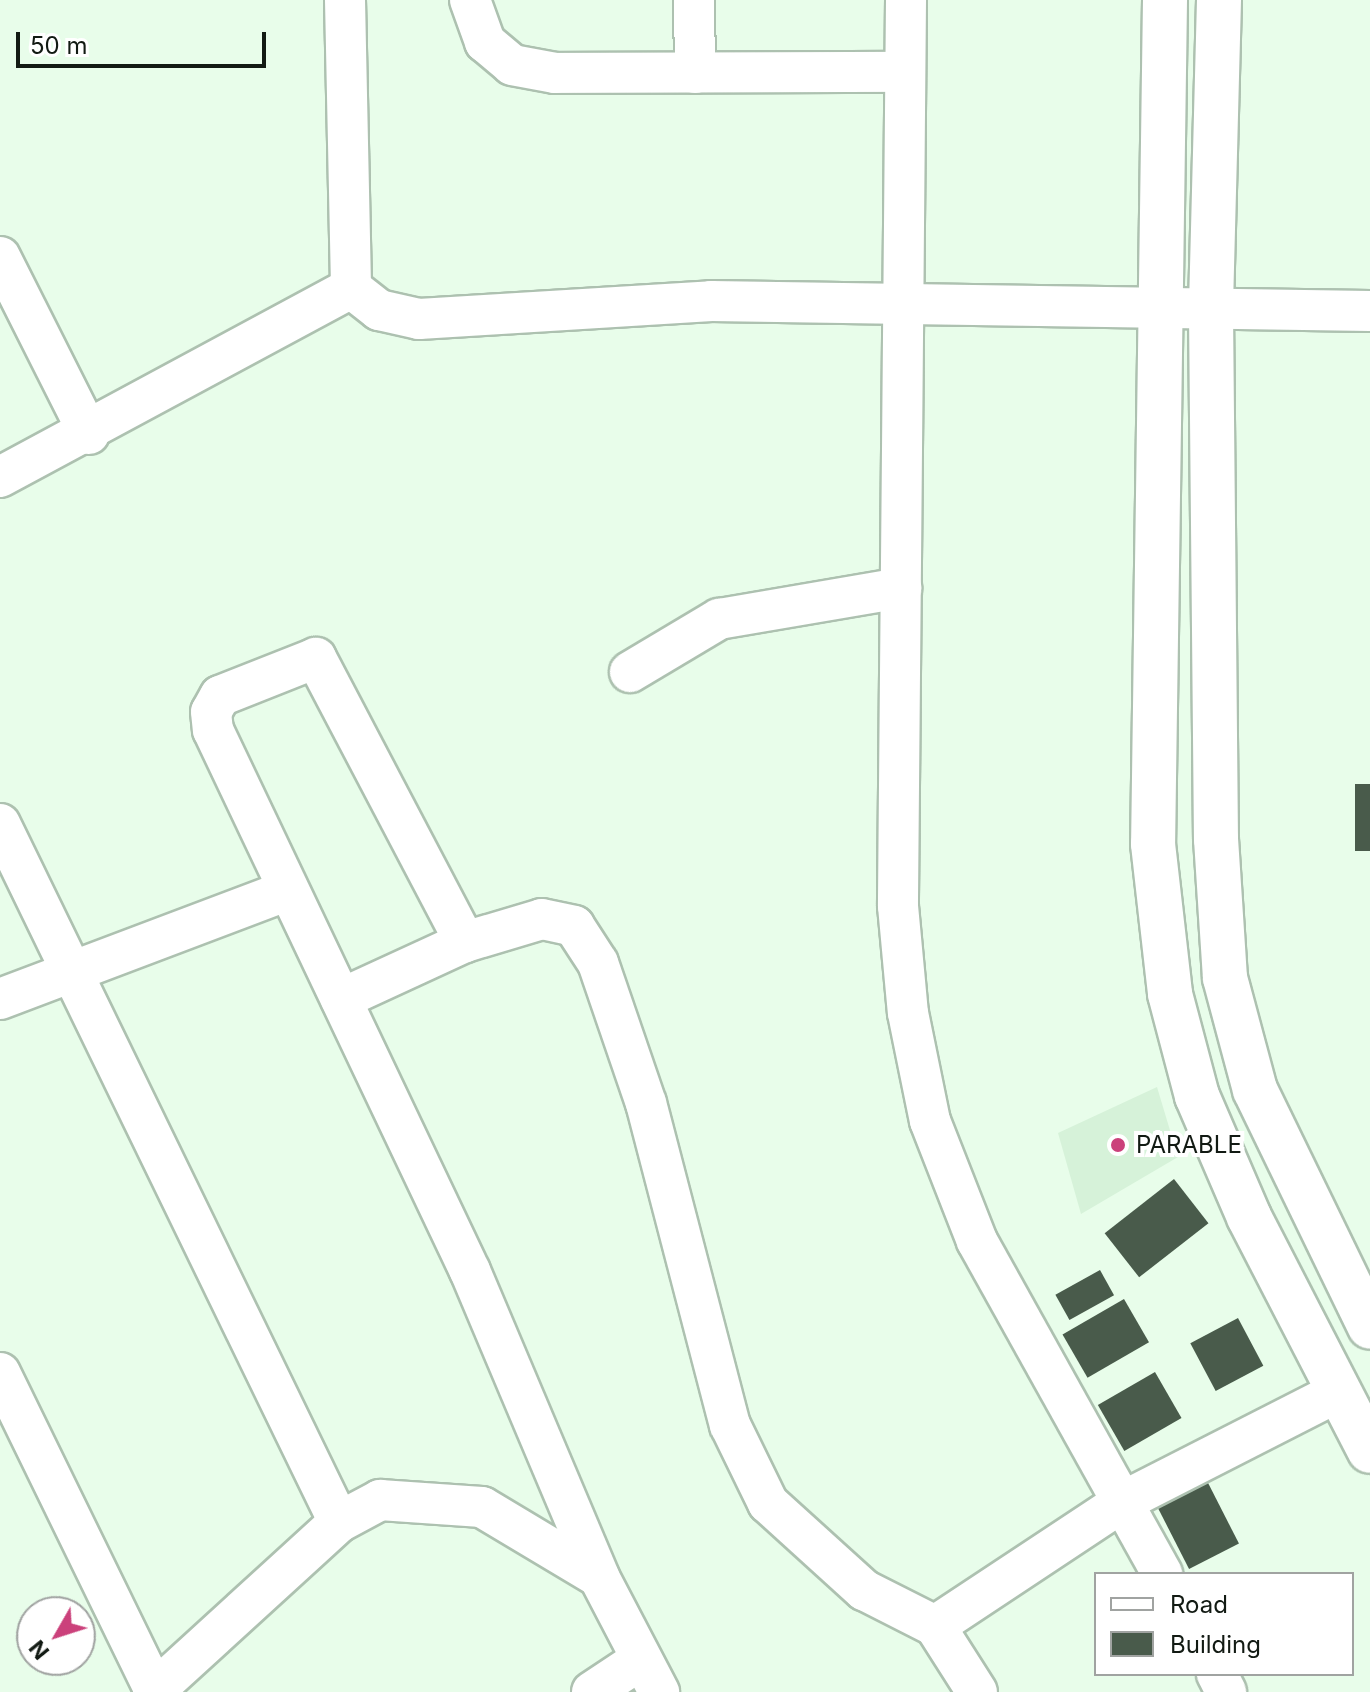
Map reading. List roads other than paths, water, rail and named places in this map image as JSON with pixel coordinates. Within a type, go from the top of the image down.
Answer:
[{"type":"street","points":[[345,0],[351,288]]},
{"type":"street","points":[[470,0],[485,42],[512,65],[555,73],[905,72]]},
{"type":"street","points":[[694,0],[695,73]]},
{"type":"street","points":[[906,0],[898,906],[908,1013],[930,1121],[977,1241],[1161,1572]]},
{"type":"street","points":[[1165,0],[1153,844],[1170,994],[1197,1096],[1338,1392],[1370,1451]]},
{"type":"street","points":[[1219,0],[1211,311],[1216,839],[1225,978],[1255,1090],[1370,1327]]},
{"type":"street","points":[[0,257],[89,434]]},
{"type":"street","points":[[351,288],[379,310],[419,319],[711,301],[1160,311],[1370,311]]},
{"type":"street","points":[[0,477],[89,434],[351,288]]},
{"type":"street","points":[[630,672],[719,619],[901,588]]},
{"type":"street","points":[[465,942],[316,658],[237,686],[211,712],[288,890],[470,1271],[599,1577],[649,1676],[592,1692]]},
{"type":"street","points":[[0,824],[339,1522]]},
{"type":"street","points":[[0,999],[288,890]]},
{"type":"street","points":[[341,999],[465,942],[542,919],[574,926],[598,963],[632,1061],[730,1425],[768,1503],[864,1590],[935,1626],[977,1692]]},
{"type":"street","points":[[0,1373],[154,1691],[339,1522],[380,1500],[482,1507],[599,1577]]},
{"type":"street","points":[[935,1626],[1122,1502],[1338,1392]]},
{"type":"place","name":"PARABLE","points":[[1118,1145]]}]
